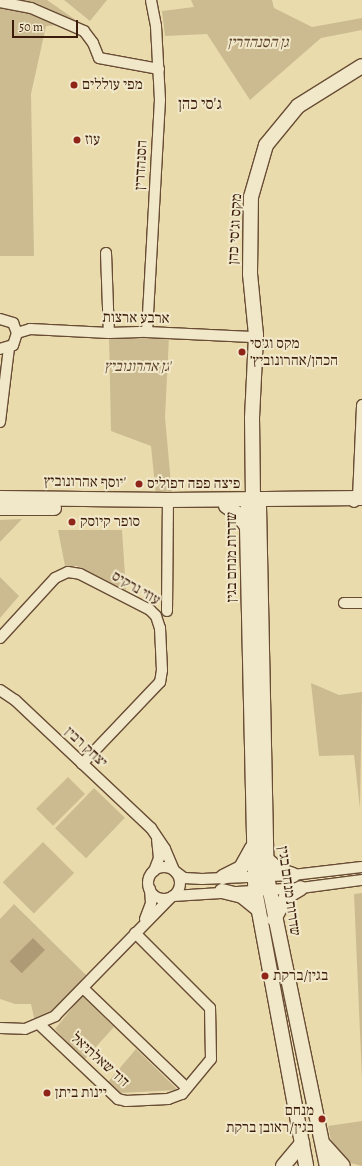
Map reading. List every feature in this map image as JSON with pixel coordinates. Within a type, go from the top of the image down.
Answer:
[{"type":"street","name":"הסנהדרין","points":[[147,332],[160,100],[156,26],[151,0]]},
{"type":"street","points":[[0,2],[31,8],[84,31],[93,43],[99,58],[159,69]]},
{"type":"street","name":"מקס וג'סי כהן","points":[[253,503],[254,308],[250,274],[252,197],[266,145],[298,106],[356,72],[362,66]]},
{"type":"street","points":[[106,254],[109,333]]},
{"type":"street","points":[[0,319],[13,323],[17,333],[16,340],[5,349],[0,422]]},
{"type":"street","name":"ארבע ארצות","points":[[17,333],[30,329],[109,333],[147,332],[254,336]]},
{"type":"street","points":[[0,358],[4,378]]},
{"type":"street","points":[[358,501],[362,405]]},
{"type":"street","name":"יוסף אהרונוביץ'","points":[[0,498],[226,506],[253,503]]},
{"type":"street","name":"יוסף אהרונוביץ'","points":[[0,508],[358,501]]},
{"type":"street","name":"שדרות מנחם בגין","points":[[253,503],[247,526],[253,838],[261,883],[274,919],[327,1166]]},
{"type":"street","name":"שדרות מנחם בגין","points":[[253,503],[265,858],[258,909],[306,1166]]},
{"type":"street","points":[[167,611],[168,504]]},
{"type":"street","points":[[226,506],[238,514],[247,526]]},
{"type":"street","name":"עוזי נרקיס","points":[[0,638],[54,578],[68,572],[80,574],[152,611],[156,616],[162,670],[160,682],[82,764]]},
{"type":"street","points":[[344,603],[362,602]]},
{"type":"street","name":"יצחק רבין","points":[[0,690],[12,697],[150,828],[165,849],[175,871]]},
{"type":"street","name":"יצחק רבין","points":[[150,828],[159,850],[154,871]]},
{"type":"street","points":[[150,889],[159,897],[172,896],[222,884],[244,865],[251,852],[253,838]]},
{"type":"street","points":[[265,858],[279,870],[293,875]]},
{"type":"street","points":[[137,931],[150,907],[149,880],[154,871],[162,867],[175,871],[189,879],[222,884],[261,883],[301,888],[362,880]]},
{"type":"street","points":[[261,883],[293,875],[362,867]]},
{"type":"street","points":[[0,1028],[25,1029],[40,1025],[55,1016],[172,896],[180,883],[175,871]]},
{"type":"street","points":[[222,884],[242,896],[258,909]]},
{"type":"street","points":[[274,919],[286,897],[301,888]]},
{"type":"street","name":"דוד שאלתיאל","points":[[40,1025],[119,1099],[172,1098],[181,1095],[207,1066],[212,1055],[210,1008],[137,931]]},
{"type":"street","points":[[83,988],[187,1088]]},
{"type":"street","points":[[283,1166],[302,1143]]},
{"type":"street","points":[[323,1144],[343,1166]]},
{"type":"green space","points":[[0,0],[47,0],[80,23],[46,26],[31,94],[34,256],[0,256]]},
{"type":"green space","points":[[64,0],[107,0],[90,21]]},
{"type":"green space","name":"גן הסנהדרין","points":[[191,0],[272,0],[274,8],[312,27],[362,18],[362,30],[321,38],[250,100],[207,34],[165,36],[162,11],[194,7]]},
{"type":"green space","name":"גן אהרונוביץ'","points":[[109,337],[169,337],[165,417],[172,495],[156,496],[151,446],[111,431]]},
{"type":"green space","points":[[22,519],[0,542],[0,520]]},
{"type":"green space","points":[[58,530],[122,530],[126,590],[77,566],[65,566]]},
{"type":"green space","points":[[0,577],[19,596],[0,618]]},
{"type":"green space","points":[[311,683],[339,695],[362,692],[360,809],[354,755],[319,756]]},
{"type":"green space","points":[[68,777],[85,794],[53,826],[36,809]]},
{"type":"green space","points":[[94,788],[125,818],[86,858],[55,828]]},
{"type":"green space","points":[[43,842],[74,873],[34,913],[3,882]]},
{"type":"green space","points":[[362,893],[362,1079],[354,894]]},
{"type":"green space","points":[[14,904],[88,977],[55,1010],[35,1022],[31,1004],[15,1004],[0,999],[0,919]]},
{"type":"green space","points":[[82,996],[114,1027],[84,1060],[55,1029]]},
{"type":"green space","points":[[136,1049],[178,1090],[119,1093],[108,1082]]},
{"type":"green space","points":[[362,1121],[362,1166],[347,1162],[332,1145],[328,1126]]},
{"type":"shaded area","points":[[33,938],[45,950],[22,973],[10,961]]},
{"type":"place","name":"מפי עוללים","points":[[74,85]]},
{"type":"place","name":"עוז","points":[[77,140]]},
{"type":"place","name":"מקס וג׳סי הכהן/אהרונוביץ׳","points":[[242,352]]},
{"type":"place","name":"פיצה פפה דפוליס","points":[[139,484]]},
{"type":"place","name":"סופר קיוסק","points":[[72,522]]},
{"type":"place","name":"בגין/ברקת","points":[[265,976]]},
{"type":"place","name":"יינות ביתן","points":[[47,1093]]},
{"type":"place","name":"מנחם בגין/ראובן ברקת","points":[[322,1119]]},
{"type":"district","name":"ג'סי כהן","points":[[200,104]]}]
